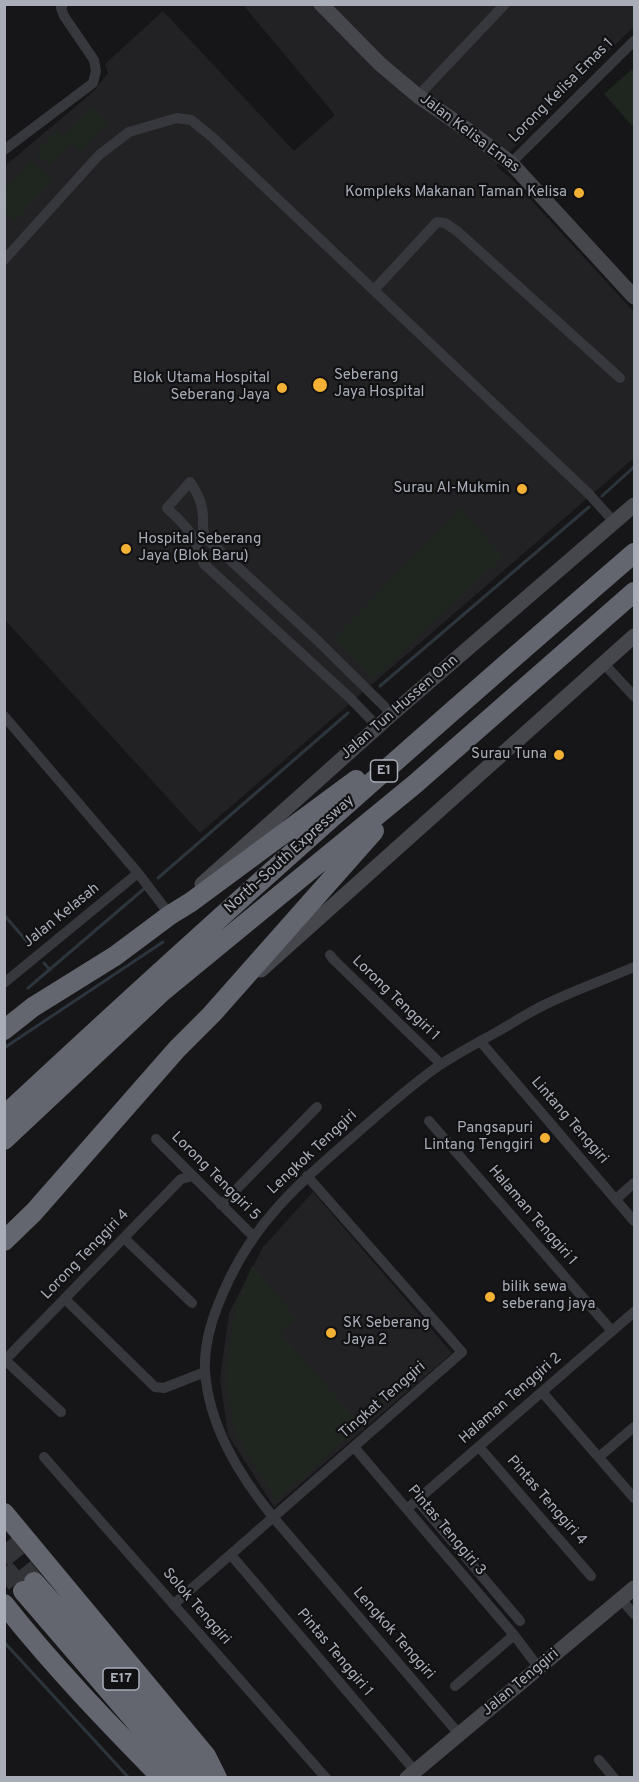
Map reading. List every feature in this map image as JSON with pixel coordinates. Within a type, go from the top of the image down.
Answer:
[{"type":"highway","name":"North–South Expressway","points":[[4,1116],[136,992],[459,703],[634,553]]},
{"type":"highway","name":"North–South Expressway","points":[[4,1140],[163,991],[415,784],[634,592]]},
{"type":"highway","points":[[4,1030],[33,1007],[115,956],[191,902],[459,703]]},
{"type":"highway","points":[[4,1241],[34,1212],[415,784]]},
{"type":"highway","points":[[4,1513],[206,1756],[217,1778]]},
{"type":"highway","name":"E17","points":[[184,1778],[29,1586],[207,1778]]},
{"type":"highway","points":[[4,1604],[34,1643],[97,1713],[162,1778]]},
{"type":"main road","name":"Jalan Kelisa Emas","points":[[321,4],[380,64],[418,96],[511,163],[634,297]]},
{"type":"main road","name":"Jalan Tun Hussen Onn","points":[[170,915],[186,898],[392,714],[634,505]]},
{"type":"main road","points":[[212,1014],[634,636]]},
{"type":"main road","name":"Jalan Tenggiri","points":[[411,1774],[634,1588]]},
{"type":"street","points":[[418,96],[506,4]]},
{"type":"street","points":[[4,150],[93,83],[96,71],[94,60],[64,16],[62,6]]},
{"type":"street","name":"Lorong Kelisa Emas 1","points":[[511,163],[634,41]]},
{"type":"street","points":[[4,260],[99,155],[129,132],[177,118],[191,120],[211,136],[589,494],[614,522]]},
{"type":"street","points":[[374,290],[437,222],[446,223],[620,378]]},
{"type":"street","points":[[378,727],[350,698],[204,564],[197,554],[197,546],[193,537],[167,508],[190,482],[202,506],[203,532],[206,538],[316,639],[392,714]]},
{"type":"street","points":[[239,595],[253,581]]},
{"type":"street","points":[[303,654],[316,639]]},
{"type":"street","points":[[604,664],[634,696]]},
{"type":"street","points":[[4,716],[138,873],[170,915]]},
{"type":"street","points":[[4,734],[14,726]]},
{"type":"street","name":"Jalan Kelasah","points":[[4,983],[138,873]]},
{"type":"street","name":"Lorong Tenggiri 1","points":[[330,955],[441,1064]]},
{"type":"street","name":"Lengkok Tenggiri","points":[[459,1734],[252,1492],[235,1464],[211,1404],[205,1372],[208,1341],[215,1311],[225,1285],[253,1236],[307,1176],[441,1064],[543,1005],[634,967]]},
{"type":"street","name":"Lintang Tenggiri","points":[[480,1041],[634,1221]]},
{"type":"street","points":[[221,1205],[317,1107]]},
{"type":"street","name":"Halaman Tenggiri 1","points":[[429,1121],[612,1331]]},
{"type":"street","name":"Lorong Tenggiri 5","points":[[156,1139],[253,1236]]},
{"type":"street","name":"Lorong Tenggiri 4","points":[[5,1360],[181,1179],[193,1176]]},
{"type":"street","name":"Tingkat Tenggiri","points":[[174,1604],[462,1352],[307,1176]]},
{"type":"street","points":[[616,1199],[634,1183]]},
{"type":"street","points":[[124,1238],[192,1303]]},
{"type":"street","points":[[65,1299],[155,1387],[164,1388],[205,1372]]},
{"type":"street","name":"Halaman Tenggiri 2","points":[[408,1508],[634,1312]]},
{"type":"street","points":[[5,1360],[61,1412]]},
{"type":"street","points":[[542,1392],[634,1498]]},
{"type":"street","points":[[599,1457],[634,1427]]},
{"type":"street","name":"Pintas Tenggiri 3","points":[[354,1447],[408,1508],[539,1668]]},
{"type":"street","name":"Pintas Tenggiri 4","points":[[479,1447],[591,1576]]},
{"type":"street","name":"Solok Tenggiri","points":[[44,1457],[326,1778]]},
{"type":"street","name":"Pintas Tenggiri 3","points":[[417,1500],[520,1621]]},
{"type":"street","name":"Pintas Tenggiri 1","points":[[231,1555],[411,1774]]},
{"type":"street","points":[[621,1599],[634,1614]]},
{"type":"street","points":[[455,1686],[514,1635]]},
{"type":"street","points":[[599,1760],[614,1778]]},
{"type":"shaded area","name":"Seberang Jaya Hospital","points":[[243,5],[634,5],[634,26],[496,166],[512,179],[634,312],[634,458],[200,833],[5,620],[5,166],[94,91],[108,73],[105,64],[163,11],[294,151],[335,115]]},
{"type":"shaded area","points":[[632,69],[634,72],[634,128],[604,94]]},
{"type":"shaded area","points":[[91,106],[108,122],[81,152],[70,143],[50,165],[36,153],[57,130],[64,136]]},
{"type":"shaded area","points":[[31,160],[53,180],[15,221],[5,211],[5,190]]},
{"type":"shaded area","points":[[460,508],[503,557],[373,679],[334,639]]},
{"type":"shaded area","name":"SK Seberang Jaya 2","points":[[313,1192],[452,1353],[274,1507],[228,1435],[220,1379],[229,1313],[263,1247]]},
{"type":"shaded area","points":[[252,1265],[297,1319],[280,1333],[361,1425],[277,1500],[235,1434],[226,1379],[234,1312]]},
{"type":"waterway","points":[[602,496],[634,467]]},
{"type":"waterway","points":[[380,686],[589,507]]},
{"type":"waterway","points":[[158,878],[348,713]]},
{"type":"waterway","points":[[28,988],[145,888]]},
{"type":"waterway","points":[[4,915],[31,946]]},
{"type":"waterway","points":[[4,1048],[163,942]]},
{"type":"waterway","points":[[44,963],[50,970]]},
{"type":"waterway","points":[[4,1642],[129,1778]]},
{"type":"tunnel","points":[[4,1544],[34,1582]]},
{"type":"tunnel","points":[[4,1568],[23,1591]]},
{"type":"place","name":"Kompleks Makanan Taman Kelisa","points":[[579,193]]},
{"type":"place","name":"Seberang Jaya Hospital","points":[[320,385]]},
{"type":"place","name":"Blok Utama Hospital Seberang Jaya","points":[[282,388]]},
{"type":"place","name":"Surau Al-Mukmin","points":[[522,489]]},
{"type":"place","name":"Hospital Seberang Jaya (Blok Baru)","points":[[126,549]]},
{"type":"place","name":"Surau Tuna","points":[[559,755]]},
{"type":"place","name":"Pangsapuri Lintang Tenggiri","points":[[545,1138]]},
{"type":"place","name":"bilik sewa seberang jaya","points":[[490,1297]]},
{"type":"place","name":"SK Seberang Jaya 2","points":[[331,1333]]}]
